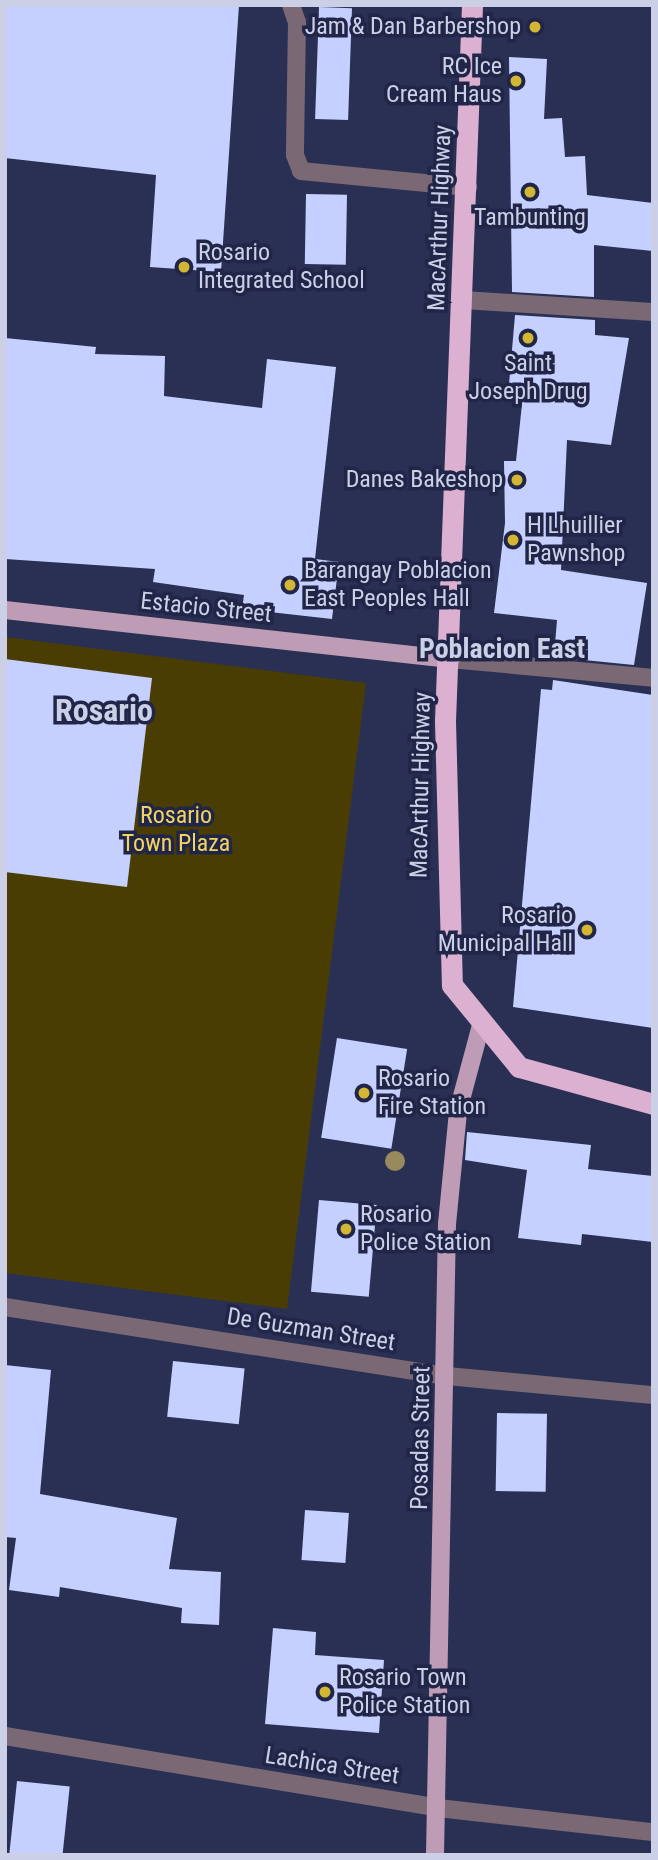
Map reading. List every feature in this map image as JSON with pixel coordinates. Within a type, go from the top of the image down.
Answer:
[{"type":"highway","name":"MacArthur Highway","points":[[472,5],[468,187],[450,659],[446,921],[452,985],[481,1025],[519,1067],[653,1104]]},
{"type":"main road","name":"Estacio Street","points":[[5,610],[450,659]]},
{"type":"main road","name":"Posadas Street","points":[[435,1855],[447,1376],[447,1224],[458,1111],[481,1025]]},
{"type":"street","points":[[291,5],[297,22],[295,155],[301,171],[468,187]]},
{"type":"street","points":[[463,300],[653,312]]},
{"type":"street","name":"Estacio Street","points":[[450,659],[653,678]]},
{"type":"street","name":"De Guzman Street","points":[[5,1307],[447,1376],[653,1395]]},
{"type":"street","name":"Lachica Street","points":[[5,1736],[438,1808],[653,1832]]},
{"type":"green space","name":"Rosario Town Plaza","points":[[5,637],[366,683],[287,1309],[5,1273]]},
{"type":"building","points":[[5,5],[239,5],[221,272],[150,267],[156,175],[5,158]]},
{"type":"building","points":[[319,7],[352,8],[348,120],[315,119]]},
{"type":"building","points":[[509,57],[547,59],[544,119],[562,118],[565,157],[585,156],[587,195],[653,203],[653,251],[594,245],[594,297],[512,292]]},
{"type":"building","points":[[306,194],[347,195],[346,265],[305,264]]},
{"type":"building","points":[[515,315],[595,320],[595,335],[629,338],[611,445],[567,440],[561,570],[647,583],[634,665],[554,657],[557,620],[494,613],[505,523],[504,461],[516,461],[524,385],[509,384]]},
{"type":"building","points":[[5,338],[96,347],[95,354],[165,356],[164,396],[262,408],[267,359],[336,367],[315,559],[339,562],[332,619],[242,609],[244,595],[153,582],[155,569],[5,559]]},
{"type":"building","points":[[5,659],[152,678],[127,887],[5,872]]},
{"type":"building","name":"Rosario Municipal Hall","points":[[553,680],[653,695],[653,1028],[513,1007],[541,689],[552,690]]},
{"type":"building","name":"Rosario Fire Station","points":[[337,1038],[407,1049],[391,1149],[321,1138]]},
{"type":"building","points":[[467,1132],[591,1145],[588,1169],[653,1176],[653,1242],[582,1234],[581,1245],[518,1238],[527,1170],[465,1160]]},
{"type":"building","name":"Rosario Police Station","points":[[319,1200],[377,1205],[369,1297],[311,1292]]},
{"type":"building","points":[[173,1361],[245,1369],[239,1424],[167,1417]]},
{"type":"building","points":[[5,1365],[51,1370],[40,1494],[177,1518],[169,1569],[221,1572],[219,1625],[181,1623],[182,1608],[60,1587],[59,1597],[9,1590],[16,1538],[5,1537]]},
{"type":"building","points":[[497,1413],[547,1414],[546,1492],[496,1491]]},
{"type":"building","points":[[305,1510],[349,1513],[345,1563],[302,1560]]},
{"type":"building","name":"Rosario Town Police Station","points":[[273,1628],[316,1632],[315,1655],[384,1660],[379,1733],[265,1724]]},
{"type":"building","points":[[17,1781],[70,1787],[63,1855],[9,1855]]},
{"type":"place","name":"Jam & Dan Barbershop","points":[[535,27]]},
{"type":"place","name":"RC Ice Cream Haus","points":[[516,81]]},
{"type":"place","name":"Tambunting","points":[[530,192]]},
{"type":"place","name":"Rosario Integrated School","points":[[184,267]]},
{"type":"place","name":"Saint Joseph Drug","points":[[528,338]]},
{"type":"place","name":"Danes Bakeshop","points":[[517,480]]},
{"type":"place","name":"H Lhuillier Pawnshop","points":[[513,540]]},
{"type":"place","name":"Barangay Poblacion East Peoples Hall","points":[[290,585]]},
{"type":"place","name":"Rosario Municipal Hall","points":[[587,930]]},
{"type":"place","name":"Rosario Fire Station","points":[[364,1093]]},
{"type":"place","name":"Rosario Police Station","points":[[346,1229]]},
{"type":"place","name":"Rosario Town Police Station","points":[[325,1692]]},
{"type":"district","name":"Poblacion East","points":[[502,649]]},
{"type":"district","name":"Rosario","points":[[104,710]]}]
